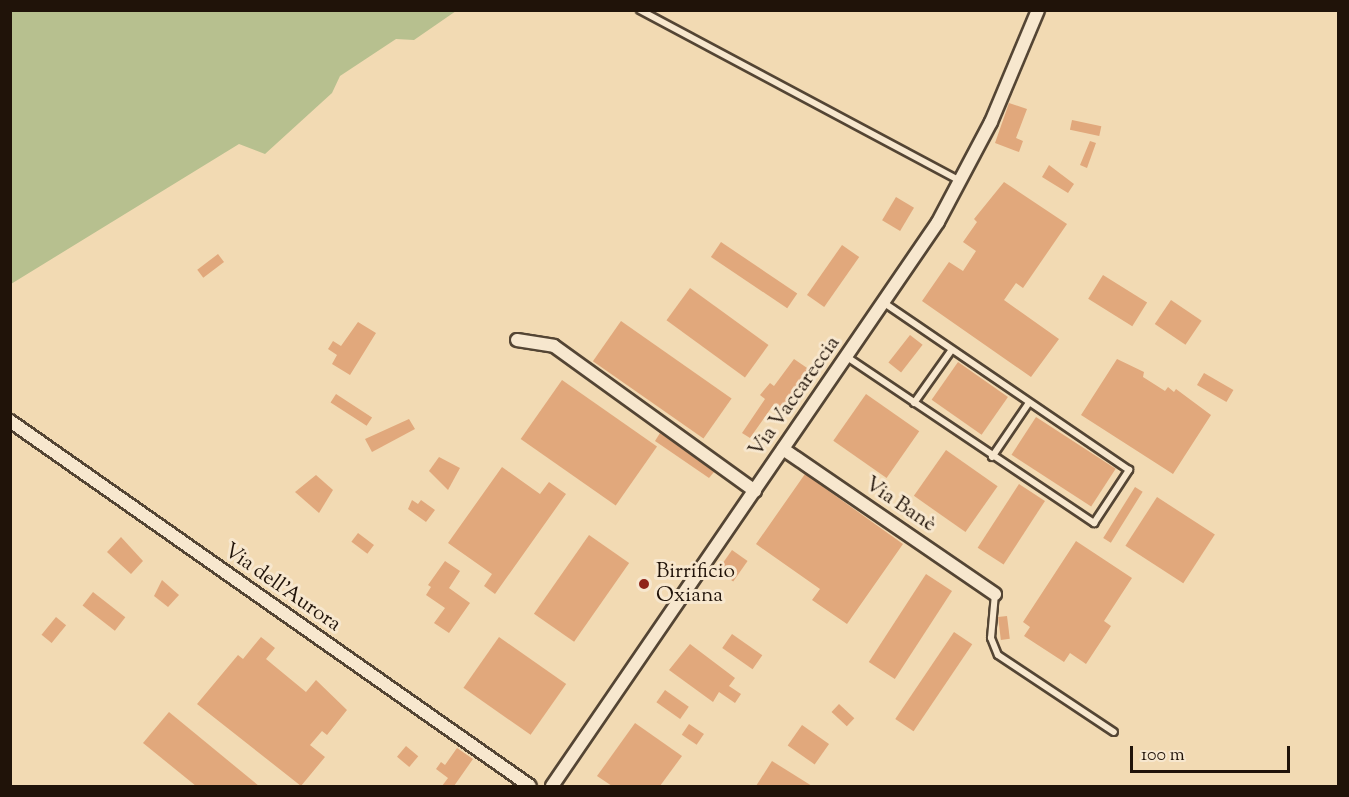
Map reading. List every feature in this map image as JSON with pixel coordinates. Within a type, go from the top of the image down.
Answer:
[{"type":"street","name":"Via Vaccareccia","points":[[552,786],[847,357],[962,182],[998,107],[1038,10]]},
{"type":"street","points":[[517,340],[554,346],[755,490]]},
{"type":"street","name":"Via dell'Aurora","points":[[10,421],[530,786]]},
{"type":"street","name":"Via Banè","points":[[783,449],[995,594]]},
{"type":"lane","points":[[640,10],[962,182]]},
{"type":"lane","points":[[847,357],[992,457],[1094,523],[1129,470],[1028,404],[884,302]]},
{"type":"lane","points":[[914,403],[951,351]]},
{"type":"lane","points":[[992,457],[1028,404]]},
{"type":"lane","points":[[995,594],[991,638],[998,655],[1114,732]]},
{"type":"green space","points":[[11,10],[456,11],[414,40],[396,39],[340,76],[332,93],[265,154],[239,144],[11,284]]},
{"type":"building","points":[[1009,103],[1027,109],[1016,138],[1023,141],[1019,152],[995,143]]},
{"type":"building","points":[[1072,120],[1101,126],[1099,136],[1070,130]]},
{"type":"building","points":[[1090,141],[1096,143],[1087,168],[1080,165]]},
{"type":"building","points":[[1049,165],[1074,184],[1068,193],[1042,177]]},
{"type":"building","points":[[1004,182],[1067,224],[1023,288],[1016,283],[1004,300],[1059,339],[1031,377],[922,301],[949,262],[963,271],[976,251],[963,242],[977,222],[974,219]]},
{"type":"building","points":[[896,197],[914,208],[900,231],[882,220]]},
{"type":"building","points":[[721,242],[797,293],[787,308],[711,257]]},
{"type":"building","points":[[842,245],[859,257],[824,307],[807,295]]},
{"type":"building","points":[[218,254],[224,262],[203,278],[197,270]]},
{"type":"building","points":[[1103,275],[1147,303],[1132,326],[1088,299]]},
{"type":"building","points":[[690,288],[768,345],[745,377],[666,320]]},
{"type":"building","points":[[1171,300],[1202,321],[1185,345],[1155,324]]},
{"type":"building","points":[[621,321],[732,398],[703,439],[593,361]]},
{"type":"building","points":[[358,322],[376,333],[350,375],[332,364],[337,355],[328,349],[333,341],[341,346]]},
{"type":"building","points":[[910,335],[923,345],[901,372],[888,363]]},
{"type":"building","points":[[794,359],[810,370],[781,410],[774,404],[750,438],[742,433],[765,399],[760,395],[770,383],[774,386]]},
{"type":"building","points":[[1117,359],[1144,372],[1143,377],[1165,391],[1168,387],[1174,392],[1176,389],[1211,415],[1173,474],[1081,415]]},
{"type":"building","points":[[958,362],[1008,397],[982,435],[932,400]]},
{"type":"building","points":[[1204,373],[1233,390],[1226,402],[1197,385]]},
{"type":"building","points":[[562,380],[657,447],[616,506],[521,439]]},
{"type":"building","points":[[336,394],[372,417],[367,426],[331,402]]},
{"type":"building","points":[[866,394],[919,431],[887,478],[833,441]]},
{"type":"building","points":[[1036,417],[1116,469],[1091,506],[1011,455]]},
{"type":"building","points":[[409,419],[415,429],[372,452],[365,439]]},
{"type":"building","points":[[660,433],[714,472],[709,478],[655,441]]},
{"type":"building","points":[[946,450],[998,486],[965,532],[914,496]]},
{"type":"building","points":[[439,457],[460,468],[448,490],[429,471]]},
{"type":"building","points":[[502,467],[540,494],[549,482],[566,494],[495,594],[484,586],[492,574],[448,543]]},
{"type":"building","points":[[805,474],[903,544],[847,624],[812,600],[820,589],[756,544]]},
{"type":"building","points":[[316,475],[333,490],[319,513],[295,492]]},
{"type":"building","points":[[1019,484],[1045,501],[1004,565],[978,548]]},
{"type":"building","points":[[1135,487],[1143,492],[1111,543],[1103,538]]},
{"type":"building","points":[[1157,497],[1215,535],[1183,583],[1125,546]]},
{"type":"building","points":[[412,500],[418,504],[421,500],[435,510],[426,522],[408,509]]},
{"type":"building","points":[[358,533],[374,545],[367,554],[351,542]]},
{"type":"building","points":[[589,535],[629,563],[574,642],[534,614]]},
{"type":"building","points":[[121,537],[143,561],[131,574],[107,552]]},
{"type":"building","points":[[1076,541],[1132,578],[1104,621],[1111,626],[1086,664],[1070,653],[1064,662],[1024,636],[1030,627],[1023,622]]},
{"type":"building","points":[[732,550],[748,561],[733,581],[718,570]]},
{"type":"building","points":[[445,561],[460,571],[449,588],[470,603],[449,633],[434,623],[445,608],[426,595],[431,587],[428,585]]},
{"type":"building","points":[[926,574],[952,591],[895,679],[869,662]]},
{"type":"building","points":[[162,580],[179,595],[168,607],[154,596]]},
{"type":"building","points":[[93,592],[125,617],[115,631],[83,605]]},
{"type":"building","points":[[1007,616],[1010,639],[1001,640],[998,617]]},
{"type":"building","points":[[56,617],[66,625],[52,643],[42,635]]},
{"type":"building","points":[[954,632],[972,644],[914,731],[895,719]]},
{"type":"building","points":[[732,634],[762,655],[753,669],[722,648]]},
{"type":"building","points":[[261,637],[275,648],[266,659],[306,692],[316,680],[347,710],[327,735],[322,731],[310,745],[325,757],[301,786],[197,704],[238,655],[243,659]]},
{"type":"building","points":[[499,637],[566,684],[531,735],[463,688]]},
{"type":"building","points":[[690,644],[735,678],[729,686],[741,694],[735,703],[719,692],[713,702],[669,670]]},
{"type":"building","points":[[665,690],[689,707],[680,719],[656,702]]},
{"type":"building","points":[[839,704],[854,718],[847,726],[831,712]]},
{"type":"building","points":[[169,712],[259,786],[196,786],[143,743]]},
{"type":"building","points":[[635,723],[682,756],[660,786],[612,786],[597,776]]},
{"type":"building","points":[[689,724],[704,734],[697,745],[682,735]]},
{"type":"building","points":[[802,725],[829,744],[815,764],[788,745]]},
{"type":"building","points":[[406,746],[418,756],[409,767],[397,757]]},
{"type":"building","points":[[457,748],[473,759],[454,786],[442,786],[448,778],[436,769],[441,762],[445,765]]},
{"type":"building","points":[[772,761],[812,786],[756,786]]},
{"type":"place","name":"Birrificio Oxiana","points":[[644,584]]}]
